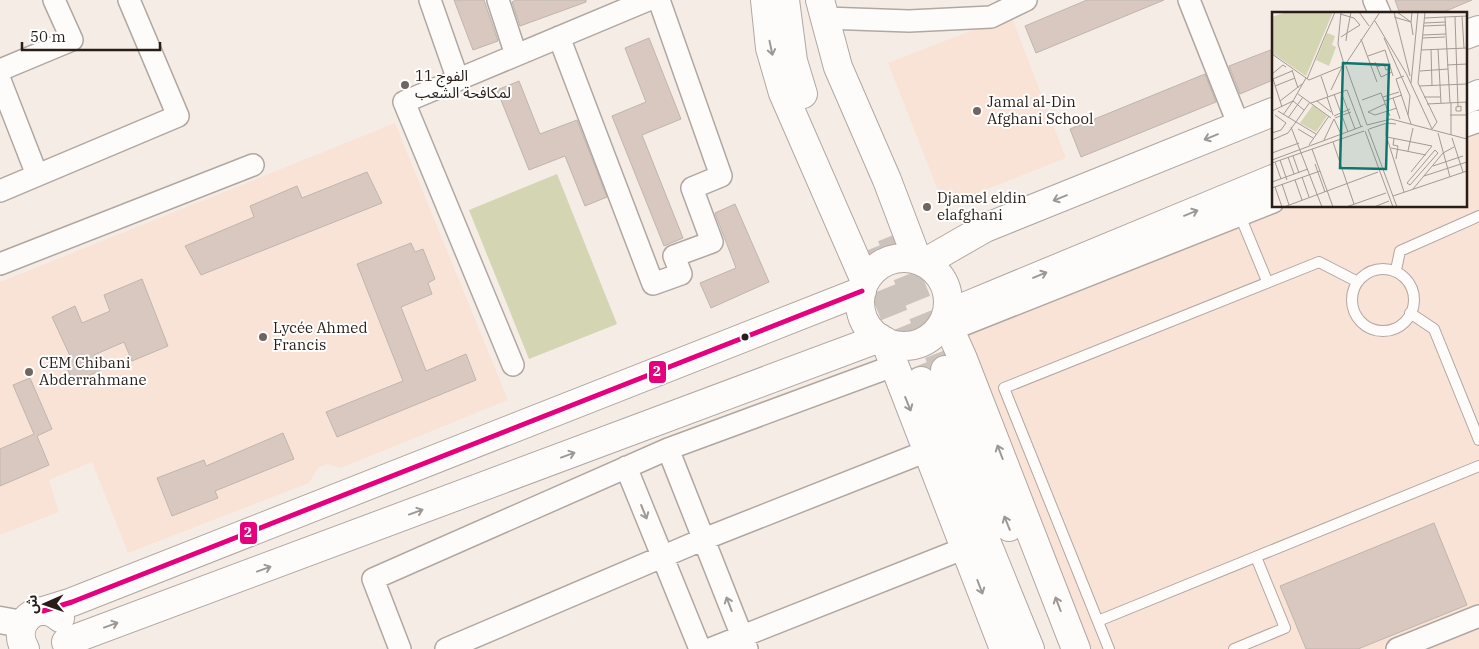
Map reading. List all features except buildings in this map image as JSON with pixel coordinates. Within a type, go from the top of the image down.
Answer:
[{"type":"main road","points":[[765,0],[770,48],[783,93],[864,286]]},
{"type":"main road","points":[[785,0],[793,61],[802,91],[868,250]]},
{"type":"main road","points":[[818,6],[838,67],[921,261]]},
{"type":"main road","points":[[818,6],[824,64],[891,236]]},
{"type":"main road","points":[[1466,35],[1479,30]]},
{"type":"main road","points":[[1466,100],[1479,94]]},
{"type":"main road","points":[[921,261],[985,228],[1272,112]]},
{"type":"main road","points":[[64,646],[886,348],[916,344],[933,335],[946,323],[1272,179]]},
{"type":"main road","points":[[1004,649],[886,348],[865,322],[861,309],[864,286],[872,272],[887,261],[905,258],[921,261],[941,276],[947,290],[946,323],[963,359],[1076,649]]},
{"type":"main road","points":[[18,630],[72,602],[864,286]]},
{"type":"main road","points":[[945,370],[1058,649]]},
{"type":"main road","points":[[921,381],[1030,649]]},
{"type":"main road","points":[[18,630],[51,612],[62,621],[67,635],[64,646]]},
{"type":"street","points":[[0,70],[72,40],[54,0]]},
{"type":"street","points":[[0,191],[178,116],[129,0]]},
{"type":"street","points":[[430,0],[458,80]]},
{"type":"street","points":[[498,0],[516,55]]},
{"type":"street","points":[[513,365],[404,102],[648,0]]},
{"type":"street","points":[[559,37],[653,284],[681,274],[674,256],[712,242],[692,188],[721,176],[659,0]]},
{"type":"street","points":[[818,6],[909,21],[991,18],[1025,0]]},
{"type":"street","points":[[1189,0],[1239,126]]},
{"type":"street","points":[[1374,0],[1379,12]]},
{"type":"street","points":[[0,80],[38,175]]},
{"type":"street","points":[[1466,126],[1479,121]]},
{"type":"street","points":[[0,264],[253,165]]},
{"type":"street","points":[[946,323],[1272,202]]},
{"type":"street","points":[[400,649],[373,579],[668,449],[886,348]]},
{"type":"street","points":[[668,449],[744,642]]},
{"type":"street","points":[[446,649],[704,539],[927,451]]},
{"type":"street","points":[[626,467],[700,649]]},
{"type":"street","points":[[710,649],[744,642],[965,548]]},
{"type":"street","points":[[1397,649],[1479,616]]},
{"type":"lane","points":[[1396,270],[1400,251],[1479,216]]},
{"type":"lane","points":[[1243,222],[1267,281]]},
{"type":"lane","points":[[1110,649],[1004,388],[1318,262],[1356,282]]},
{"type":"lane","points":[[1374,269],[1396,270],[1412,286],[1414,308],[1402,326],[1380,332],[1360,323],[1350,303],[1356,282],[1374,269]]},
{"type":"lane","points":[[1410,313],[1434,328],[1479,440]]},
{"type":"lane","points":[[1098,621],[1479,466]]},
{"type":"lane","points":[[1234,649],[1285,628],[1256,556]]},
{"type":"shaded area","name":"Jamal al-Din Afghani School","points":[[1011,15],[1066,158],[944,206],[888,63]]},
{"type":"shaded area","name":"Lycée Ahmed Francis","points":[[395,123],[508,400],[341,468],[327,464],[318,468],[309,483],[128,553],[92,462],[49,480],[59,512],[0,535],[0,282]]},
{"type":"shaded area","points":[[1479,128],[1479,649],[1088,649],[963,335],[1279,208],[1466,208],[1466,134]]},
{"type":"green space","points":[[557,174],[617,324],[529,359],[469,210]]},
{"type":"tunnel","points":[[891,236],[945,370]]},
{"type":"tunnel","points":[[868,250],[921,381]]},
{"type":"transit line","name":"2","points":[[43,611],[72,602],[862,291]]},
{"type":"place","name":"الفوج 11 لمكافحة الشعب","points":[[405,85]]},
{"type":"place","name":"Jamal al-Din Afghani School","points":[[977,111]]},
{"type":"place","name":"Djamel eldin elafghani","points":[[927,207]]},
{"type":"place","name":"Lycée Ahmed Francis","points":[[263,337]]},
{"type":"place","name":"CEM Chibani Abderrahmane","points":[[29,372]]}]
